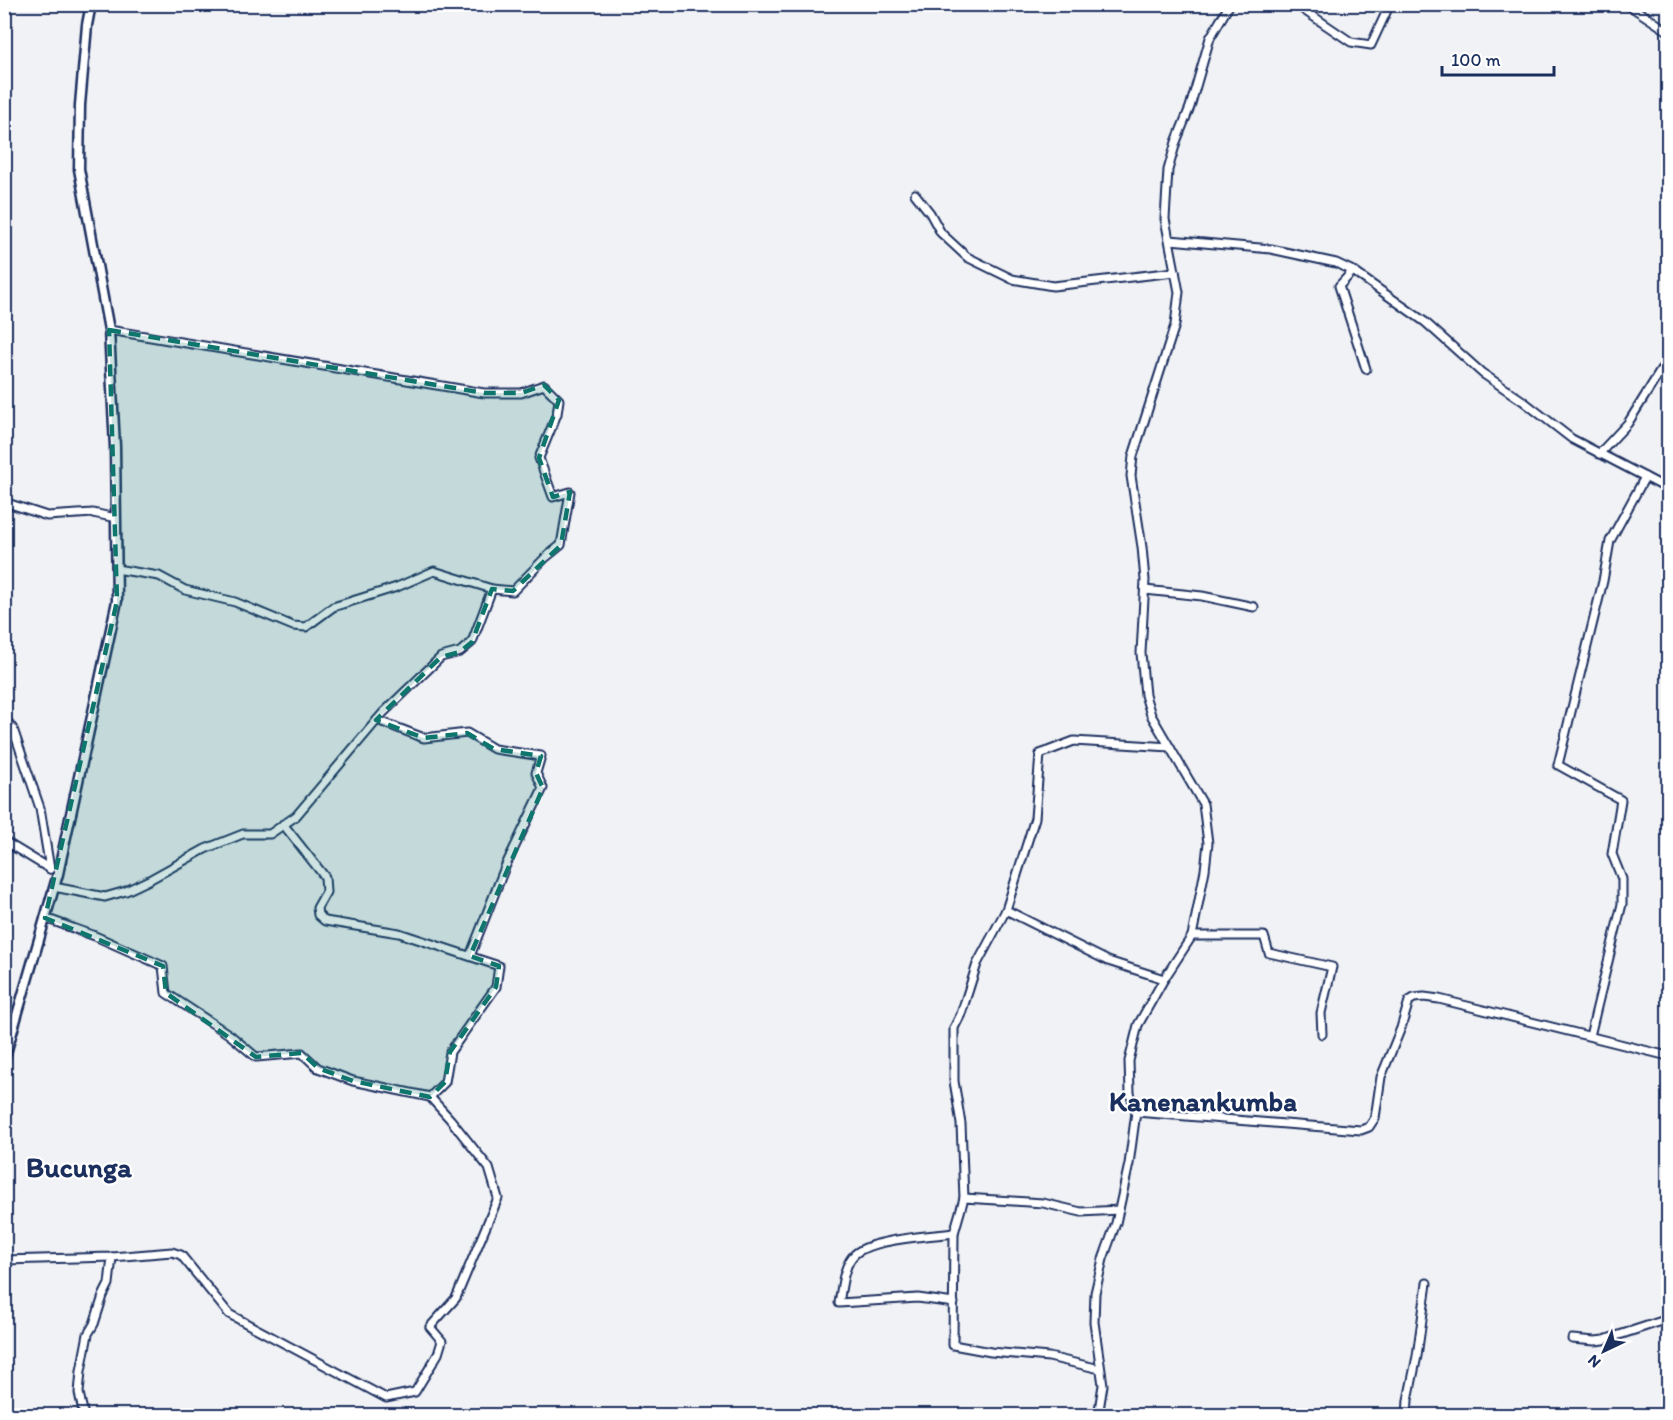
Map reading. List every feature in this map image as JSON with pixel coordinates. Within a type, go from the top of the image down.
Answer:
[{"type":"street","points":[[54,871],[117,601],[109,330],[79,169],[80,105],[91,4]]},
{"type":"street","points":[[1098,1416],[1102,1385],[1094,1322],[1095,1293],[1119,1210],[1136,1112],[1130,1093],[1130,1061],[1138,1025],[1192,936],[1208,843],[1207,820],[1203,804],[1151,715],[1145,695],[1141,652],[1145,590],[1142,547],[1131,476],[1133,456],[1175,325],[1179,292],[1165,219],[1168,170],[1190,107],[1210,38],[1230,4]]},
{"type":"street","points":[[1295,4],[1351,42],[1371,45],[1390,4]]},
{"type":"street","points":[[1627,4],[1668,31]]},
{"type":"street","points":[[915,194],[941,232],[967,257],[1012,279],[1053,286],[1175,272]]},
{"type":"street","points":[[1170,240],[1271,249],[1336,263],[1353,271],[1425,322],[1482,373],[1572,439],[1668,489]]},
{"type":"street","points":[[1353,271],[1339,286],[1366,369]]},
{"type":"street","points":[[109,330],[484,393],[521,393],[544,385],[559,400],[557,414],[539,458],[553,497],[570,492],[561,545],[544,558],[513,591],[492,590],[434,571],[386,591],[333,607],[306,627],[264,615],[236,602],[185,590],[159,576],[116,569]]},
{"type":"street","points":[[1599,454],[1628,423],[1668,359]]},
{"type":"street","points":[[1590,1036],[1622,904],[1623,879],[1612,854],[1622,800],[1558,765],[1603,581],[1610,541],[1645,477]]},
{"type":"street","points":[[4,502],[47,516],[93,513],[116,518]]},
{"type":"street","points":[[54,887],[105,897],[126,891],[205,849],[243,834],[270,834],[296,816],[377,720],[441,657],[460,652],[472,642],[492,590]]},
{"type":"street","points":[[1145,590],[1202,596],[1254,607]]},
{"type":"street","points":[[4,717],[13,729],[40,808],[54,871],[54,887],[4,1060]]},
{"type":"street","points":[[377,720],[424,738],[467,733],[494,749],[541,756],[536,773],[543,788],[505,867],[470,956]]},
{"type":"street","points":[[1100,1368],[1050,1357],[991,1352],[953,1345],[954,1233],[964,1198],[961,1124],[954,1081],[954,1028],[961,1014],[977,964],[1006,910],[1035,818],[1040,753],[1074,741],[1170,747]]},
{"type":"street","points":[[284,824],[325,877],[326,892],[318,908],[318,915],[325,921],[399,933],[499,966],[496,987],[450,1052],[445,1082],[430,1097]]},
{"type":"street","points":[[4,841],[54,871]]},
{"type":"street","points":[[1006,910],[1108,961],[1164,979]]},
{"type":"street","points":[[4,1260],[112,1257],[172,1252],[181,1255],[229,1314],[386,1398],[415,1392],[438,1354],[442,1341],[430,1327],[456,1298],[498,1198],[489,1168],[430,1097],[353,1081],[318,1068],[302,1053],[256,1057],[230,1035],[166,993],[163,966],[95,936],[45,918]]},
{"type":"street","points":[[1192,936],[1264,936],[1269,953],[1332,967],[1321,1013],[1322,1034]]},
{"type":"street","points":[[1136,1112],[1361,1130],[1369,1127],[1375,1118],[1381,1077],[1401,1028],[1406,1008],[1409,1001],[1414,998],[1438,999],[1668,1056]]},
{"type":"street","points":[[964,1198],[1043,1203],[1081,1212],[1119,1210]]},
{"type":"street","points":[[954,1233],[869,1246],[854,1255],[844,1274],[839,1303],[918,1298],[954,1303]]},
{"type":"street","points":[[84,1416],[79,1393],[81,1371],[88,1334],[109,1284],[112,1257]]},
{"type":"street","points":[[1407,1416],[1427,1283]]},
{"type":"street","points":[[1572,1339],[1604,1340],[1668,1318]]},
{"type":"highlighted area","points":[[109,330],[484,393],[521,393],[544,385],[559,400],[539,458],[553,497],[570,492],[561,545],[513,591],[492,589],[472,642],[460,652],[441,657],[376,720],[424,738],[467,733],[494,749],[541,756],[536,773],[543,788],[470,956],[499,966],[496,987],[450,1052],[445,1082],[430,1097],[353,1081],[318,1068],[302,1053],[256,1057],[166,993],[163,966],[45,918],[117,601]]},
{"type":"district","name":"Kanenankumba","points":[[1203,1101]]},
{"type":"district","name":"Bucunga","points":[[79,1167]]}]
